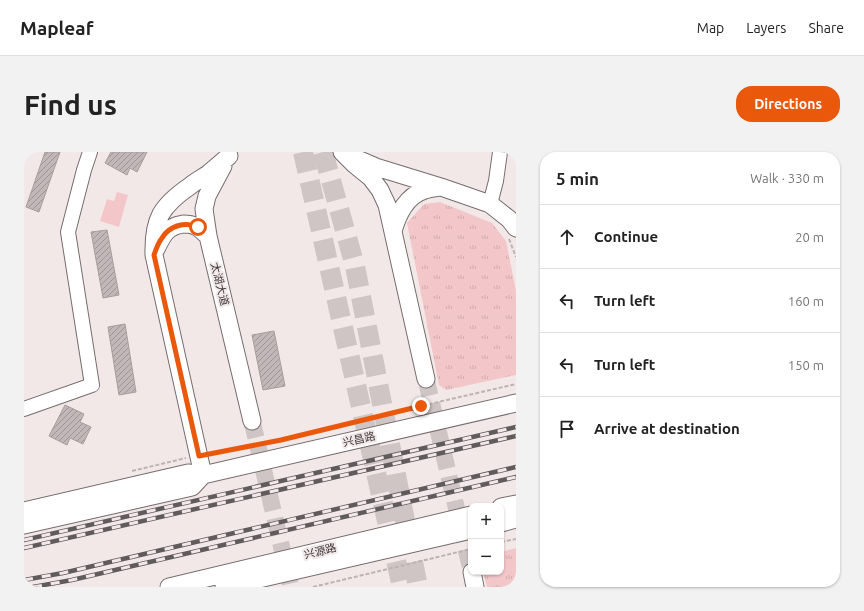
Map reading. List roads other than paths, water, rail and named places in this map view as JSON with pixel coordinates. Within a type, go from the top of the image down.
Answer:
[{"type":"main road","points":[[343,152],[376,167],[490,204],[509,219],[512,232]]},
{"type":"main road","points":[[343,152],[355,165],[371,178],[380,190],[387,205],[426,379]]},
{"type":"main road","points":[[203,475],[154,255],[154,241],[157,223],[165,206],[190,185],[208,174],[230,154]]},
{"type":"main road","name":"太湖大道","points":[[230,154],[207,196],[204,209],[208,236],[252,421]]},
{"type":"main road","points":[[394,231],[397,217],[404,205],[412,197],[424,190],[441,187]]},
{"type":"main road","points":[[154,255],[162,237],[169,229],[178,225],[193,225],[198,227],[208,236]]},
{"type":"main road","name":"兴昌路","points":[[24,510],[188,472],[203,475],[516,403]]},
{"type":"main road","name":"兴昌路","points":[[24,525],[192,487],[203,475]]},
{"type":"main road","points":[[504,506],[516,504]]},
{"type":"main road","name":"兴源路","points":[[169,587],[207,583],[468,516]]},
{"type":"main road","points":[[504,522],[516,520]]},
{"type":"main road","name":"兴源路","points":[[224,587],[468,531]]},
{"type":"main road","points":[[472,575],[475,587]]},
{"type":"street","points":[[24,408],[92,385],[68,232],[90,152]]},
{"type":"street","points":[[490,204],[500,152]]},
{"type":"tunnel","points":[[303,152],[402,587]]},
{"type":"tunnel","points":[[323,152],[355,266],[418,587]]},
{"type":"tunnel","points":[[426,379],[468,557]]},
{"type":"tunnel","points":[[252,421],[291,587]]},
{"type":"railway","points":[[24,540],[516,427]]},
{"type":"railway","points":[[24,548],[516,436]]},
{"type":"railway","points":[[24,580],[63,573],[516,467]]},
{"type":"railway","points":[[33,587],[72,580],[516,477]]}]
